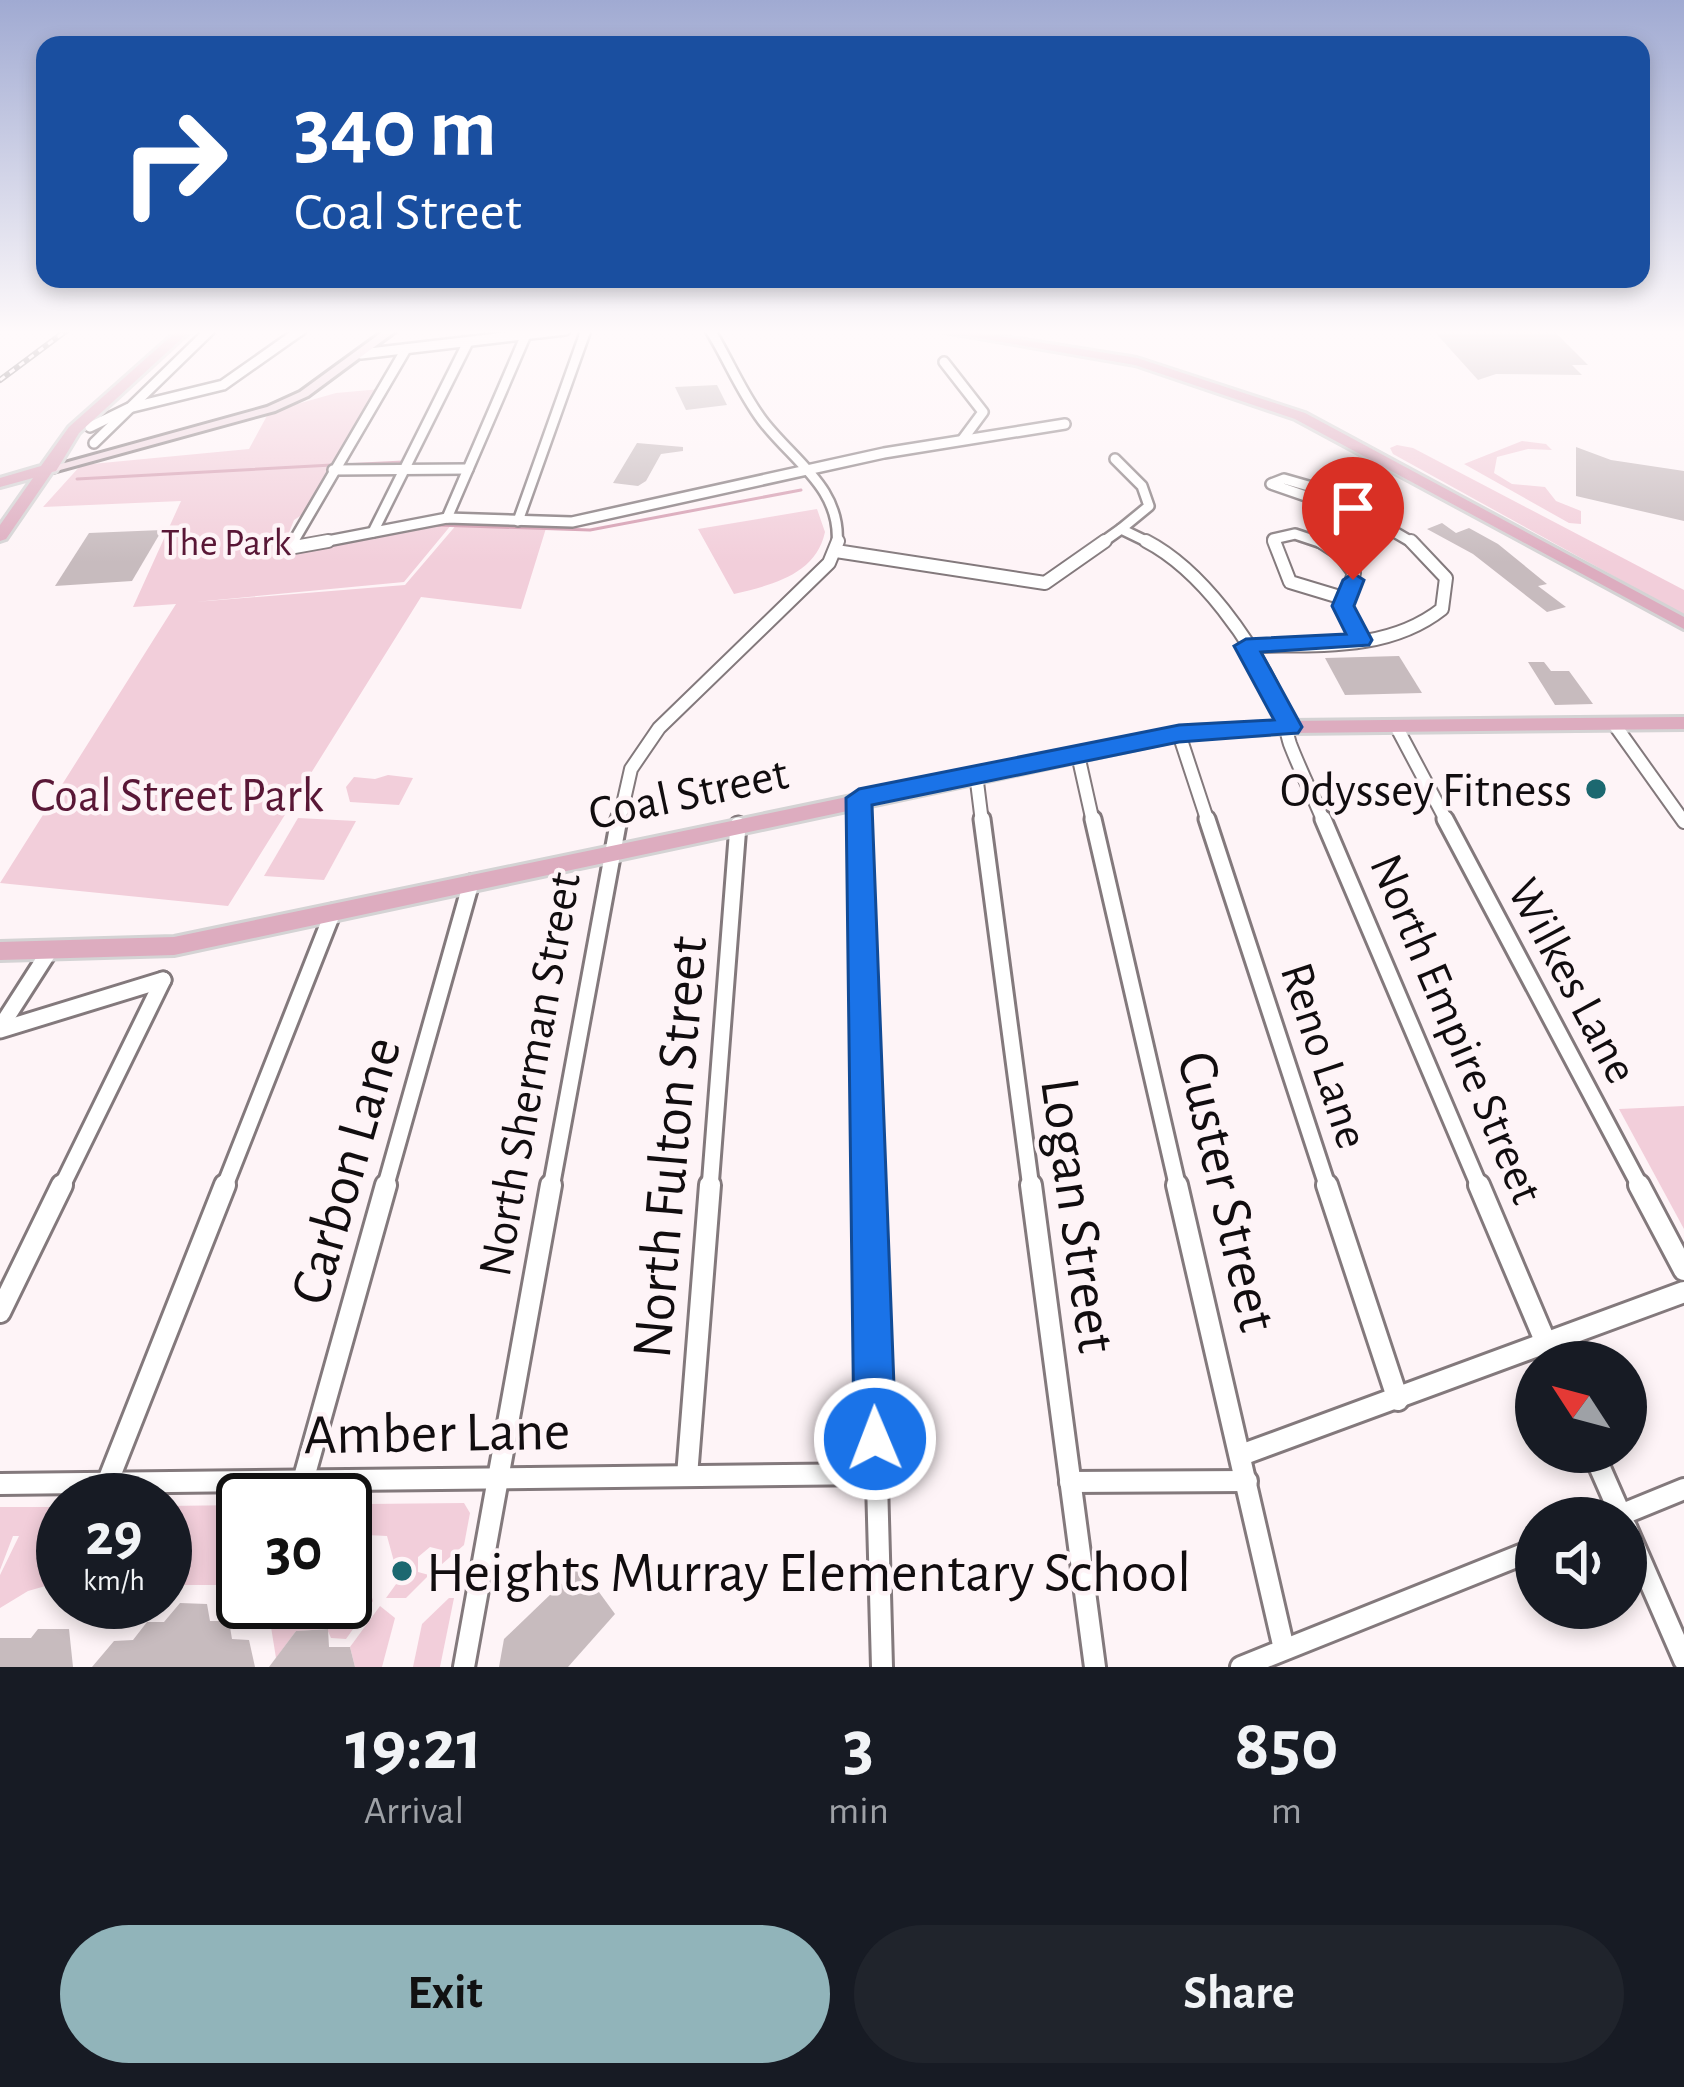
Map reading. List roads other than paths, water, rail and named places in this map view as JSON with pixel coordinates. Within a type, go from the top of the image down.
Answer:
[{"type":"main road","points":[[0,536],[74,430],[99,408]]},
{"type":"main road","points":[[0,483],[67,460],[110,408]]},
{"type":"main road","points":[[1275,408],[1300,416],[1684,624]]},
{"type":"main road","name":"Coal Street","points":[[0,951],[174,946],[1179,734],[1290,727],[1684,724]]},
{"type":"street","points":[[92,435],[129,408]]},
{"type":"street","points":[[92,435],[129,408]]},
{"type":"street","points":[[49,469],[274,408]]},
{"type":"street","points":[[371,408],[289,548],[447,518],[572,522],[808,468],[1065,424]]},
{"type":"street","points":[[373,532],[434,408]]},
{"type":"street","points":[[447,518],[495,408]]},
{"type":"street","points":[[518,521],[558,408]]},
{"type":"street","points":[[755,408],[766,427],[808,468],[838,518],[836,551],[1045,583],[1149,506],[1148,496],[1115,459]]},
{"type":"street","points":[[963,439],[982,412],[979,408]]},
{"type":"street","points":[[333,470],[468,470]]},
{"type":"street","points":[[1246,646],[1361,640],[1419,628],[1442,609],[1448,590],[1438,566],[1420,546],[1390,525],[1271,484],[1284,479],[1354,499],[1362,504],[1357,513]]},
{"type":"street","name":"North Empire Street","points":[[1121,529],[1182,566],[1246,646],[1290,727],[1288,737],[1545,1341]]},
{"type":"street","points":[[1291,533],[1337,550],[1352,568],[1353,580],[1343,598],[1298,587],[1282,572],[1273,539],[1291,533]]},
{"type":"street","name":"North Sherman Street","points":[[464,1667],[612,851],[631,770],[658,728],[814,579],[836,551]]},
{"type":"street","points":[[1343,598],[1361,640]]},
{"type":"street","points":[[1614,724],[1684,822]]},
{"type":"street","name":"Wilkes Lane","points":[[1396,726],[1684,1270]]},
{"type":"street","name":"Reno Lane","points":[[1179,734],[1398,1400]]},
{"type":"street","name":"Custer Street","points":[[1078,755],[1284,1649]]},
{"type":"street","name":"Logan Street","points":[[976,775],[1094,1667]]},
{"type":"street","points":[[859,798],[882,1667]]},
{"type":"street","name":"North Fulton Street","points":[[687,1475],[738,825]]},
{"type":"street","name":"Carbon Lane","points":[[305,1473],[471,883]]},
{"type":"street","points":[[111,1473],[333,912]]},
{"type":"street","points":[[0,1029],[50,950]]},
{"type":"street","points":[[0,1029],[163,980],[0,1312]]},
{"type":"street","points":[[1576,1341],[1684,1292]]},
{"type":"street","points":[[1241,1455],[1515,1364]]},
{"type":"street","name":"Amber Lane","points":[[372,1480],[876,1474]]},
{"type":"street","points":[[1070,1482],[1247,1480]]},
{"type":"street","name":"Amber Lane","points":[[0,1484],[36,1483]]},
{"type":"street","points":[[1647,1507],[1684,1489]]},
{"type":"street","points":[[1241,1667],[1515,1557]]},
{"type":"street","points":[[1647,1579],[1684,1660]]},
{"type":"waterway","points":[[342,465],[403,462],[370,527]]},
{"type":"waterway","points":[[77,479],[332,465]]},
{"type":"waterway","points":[[435,525],[590,530],[801,490]]},
{"type":"place","name":"Odyssey Fitness","points":[[1596,789]]},
{"type":"place","name":"Heights Murray Elementary School","points":[[402,1571]]},
{"type":"park label","name":"The Park","points":[[226,541]]},
{"type":"park label","name":"Coal Street Park","points":[[177,794]]}]
